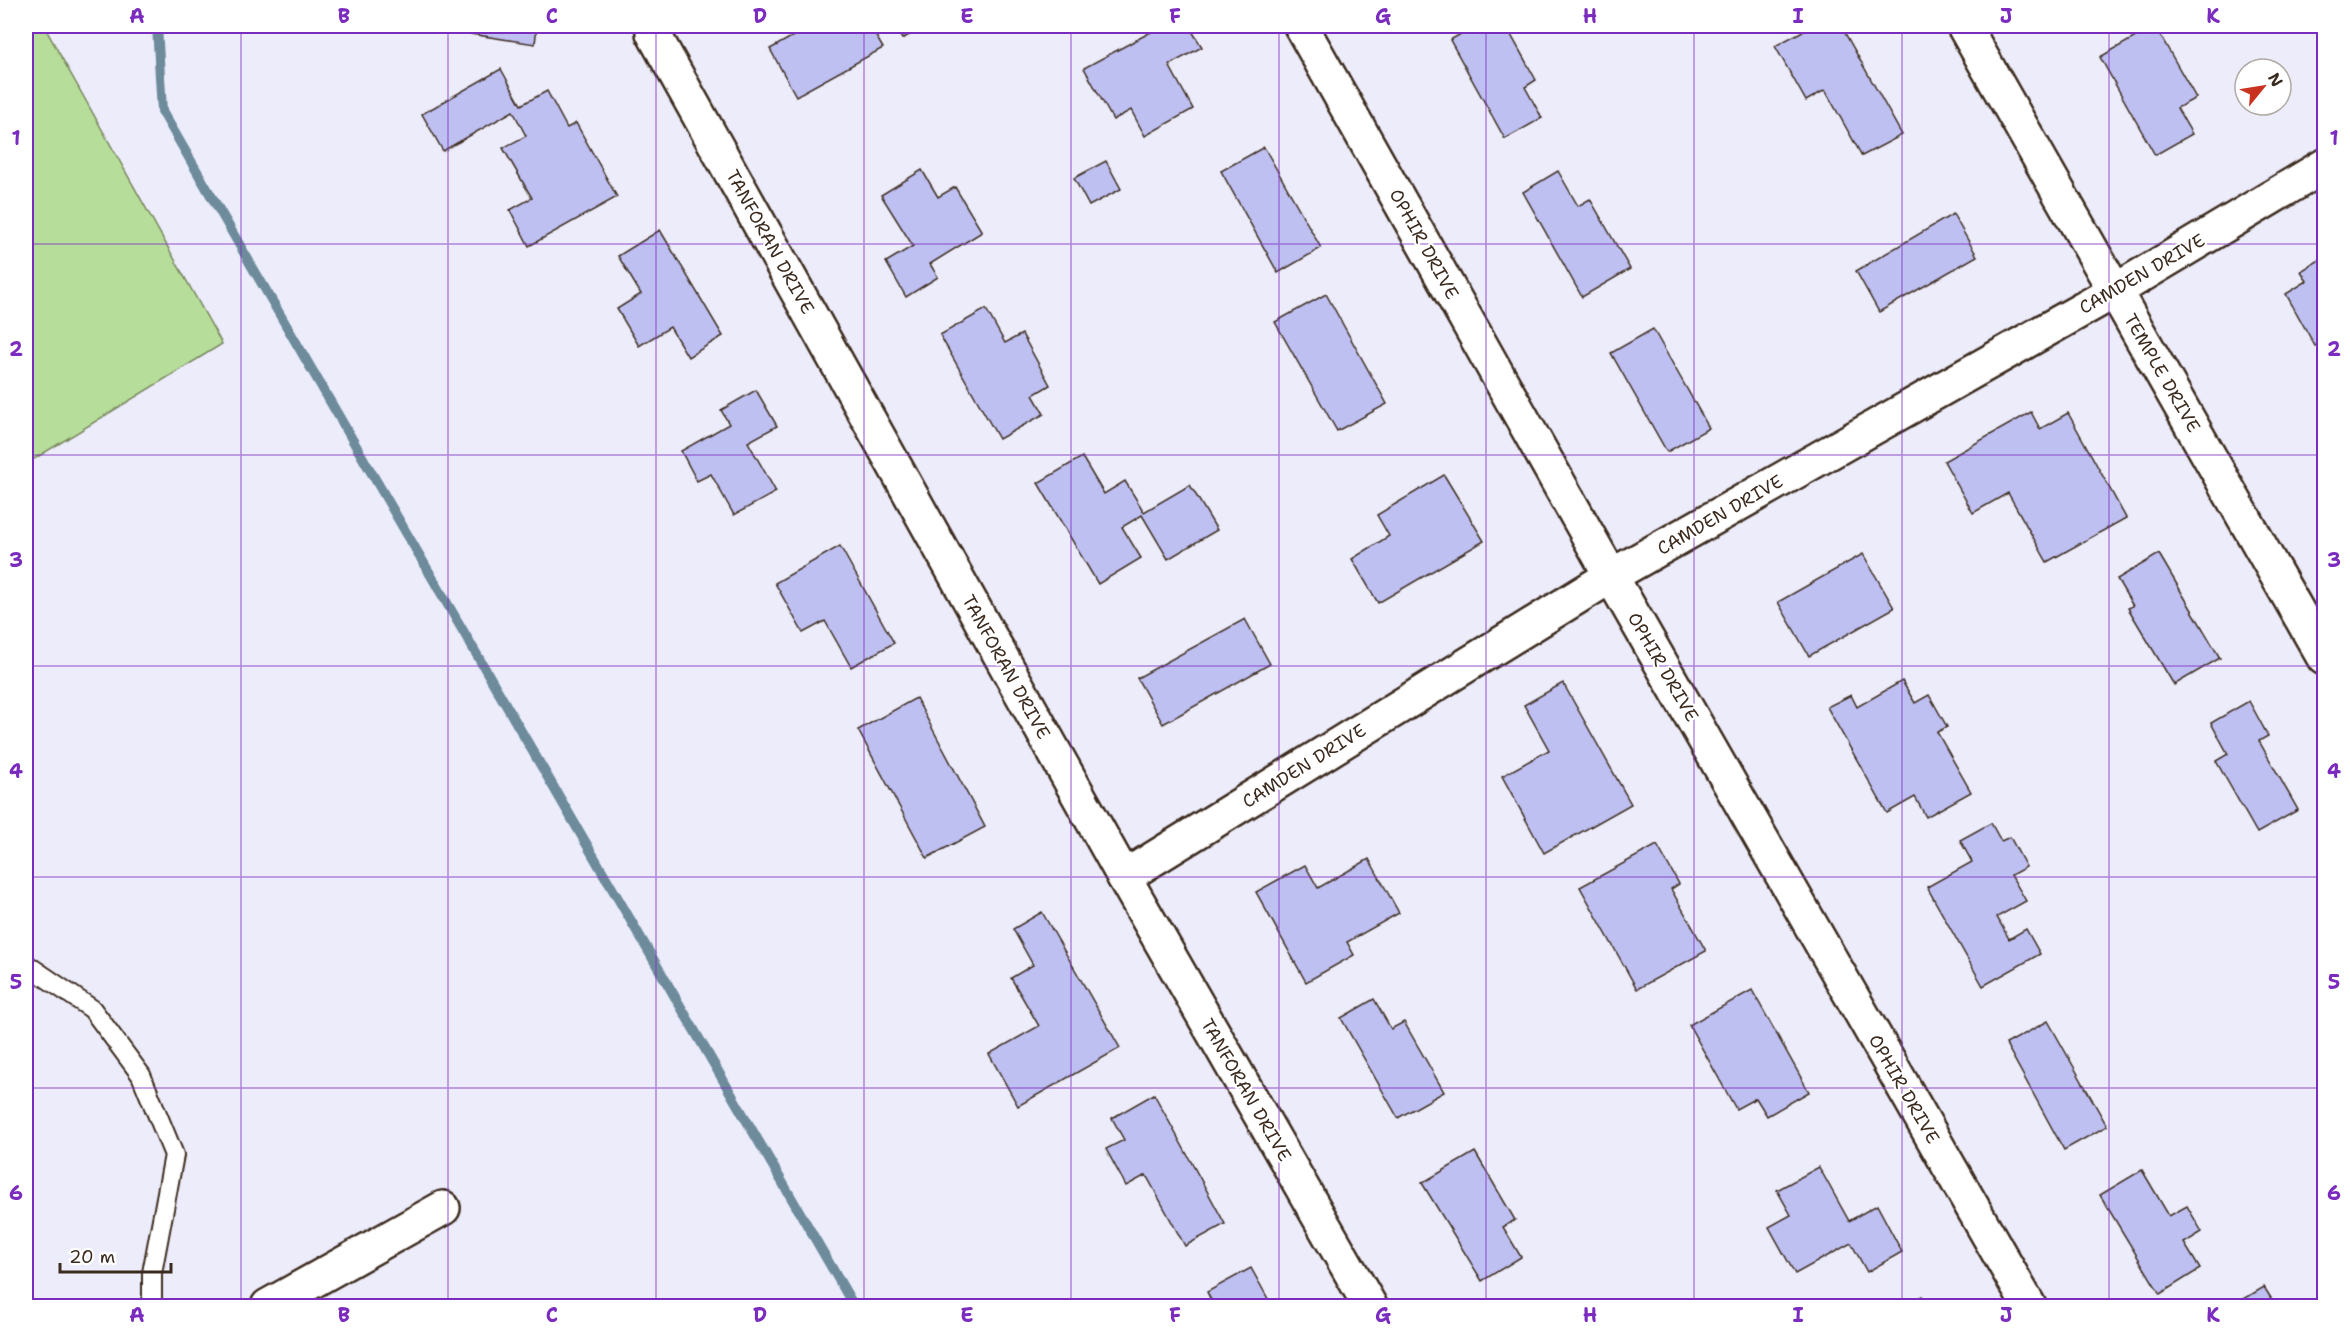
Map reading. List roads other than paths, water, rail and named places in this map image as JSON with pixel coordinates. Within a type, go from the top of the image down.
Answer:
[{"type":"street","name":"TANFORAN DRIVE","points":[[659,26],[653,33],[1124,877],[1370,1306]]},
{"type":"street","name":"OPHIR DRIVE","points":[[1301,26],[1611,576],[2029,1306]]},
{"type":"street","name":"TEMPLE DRIVE","points":[[1964,26],[2325,658]]},
{"type":"street","name":"CAMDEN DRIVE","points":[[1124,877],[1611,576],[2115,291],[2325,166]]},
{"type":"street","points":[[268,1306],[443,1208]]},
{"type":"lane","points":[[26,964],[92,1009],[141,1075],[174,1155],[152,1274],[152,1306]]},
{"type":"waterway","points":[[157,26],[162,111],[854,1306]]}]
